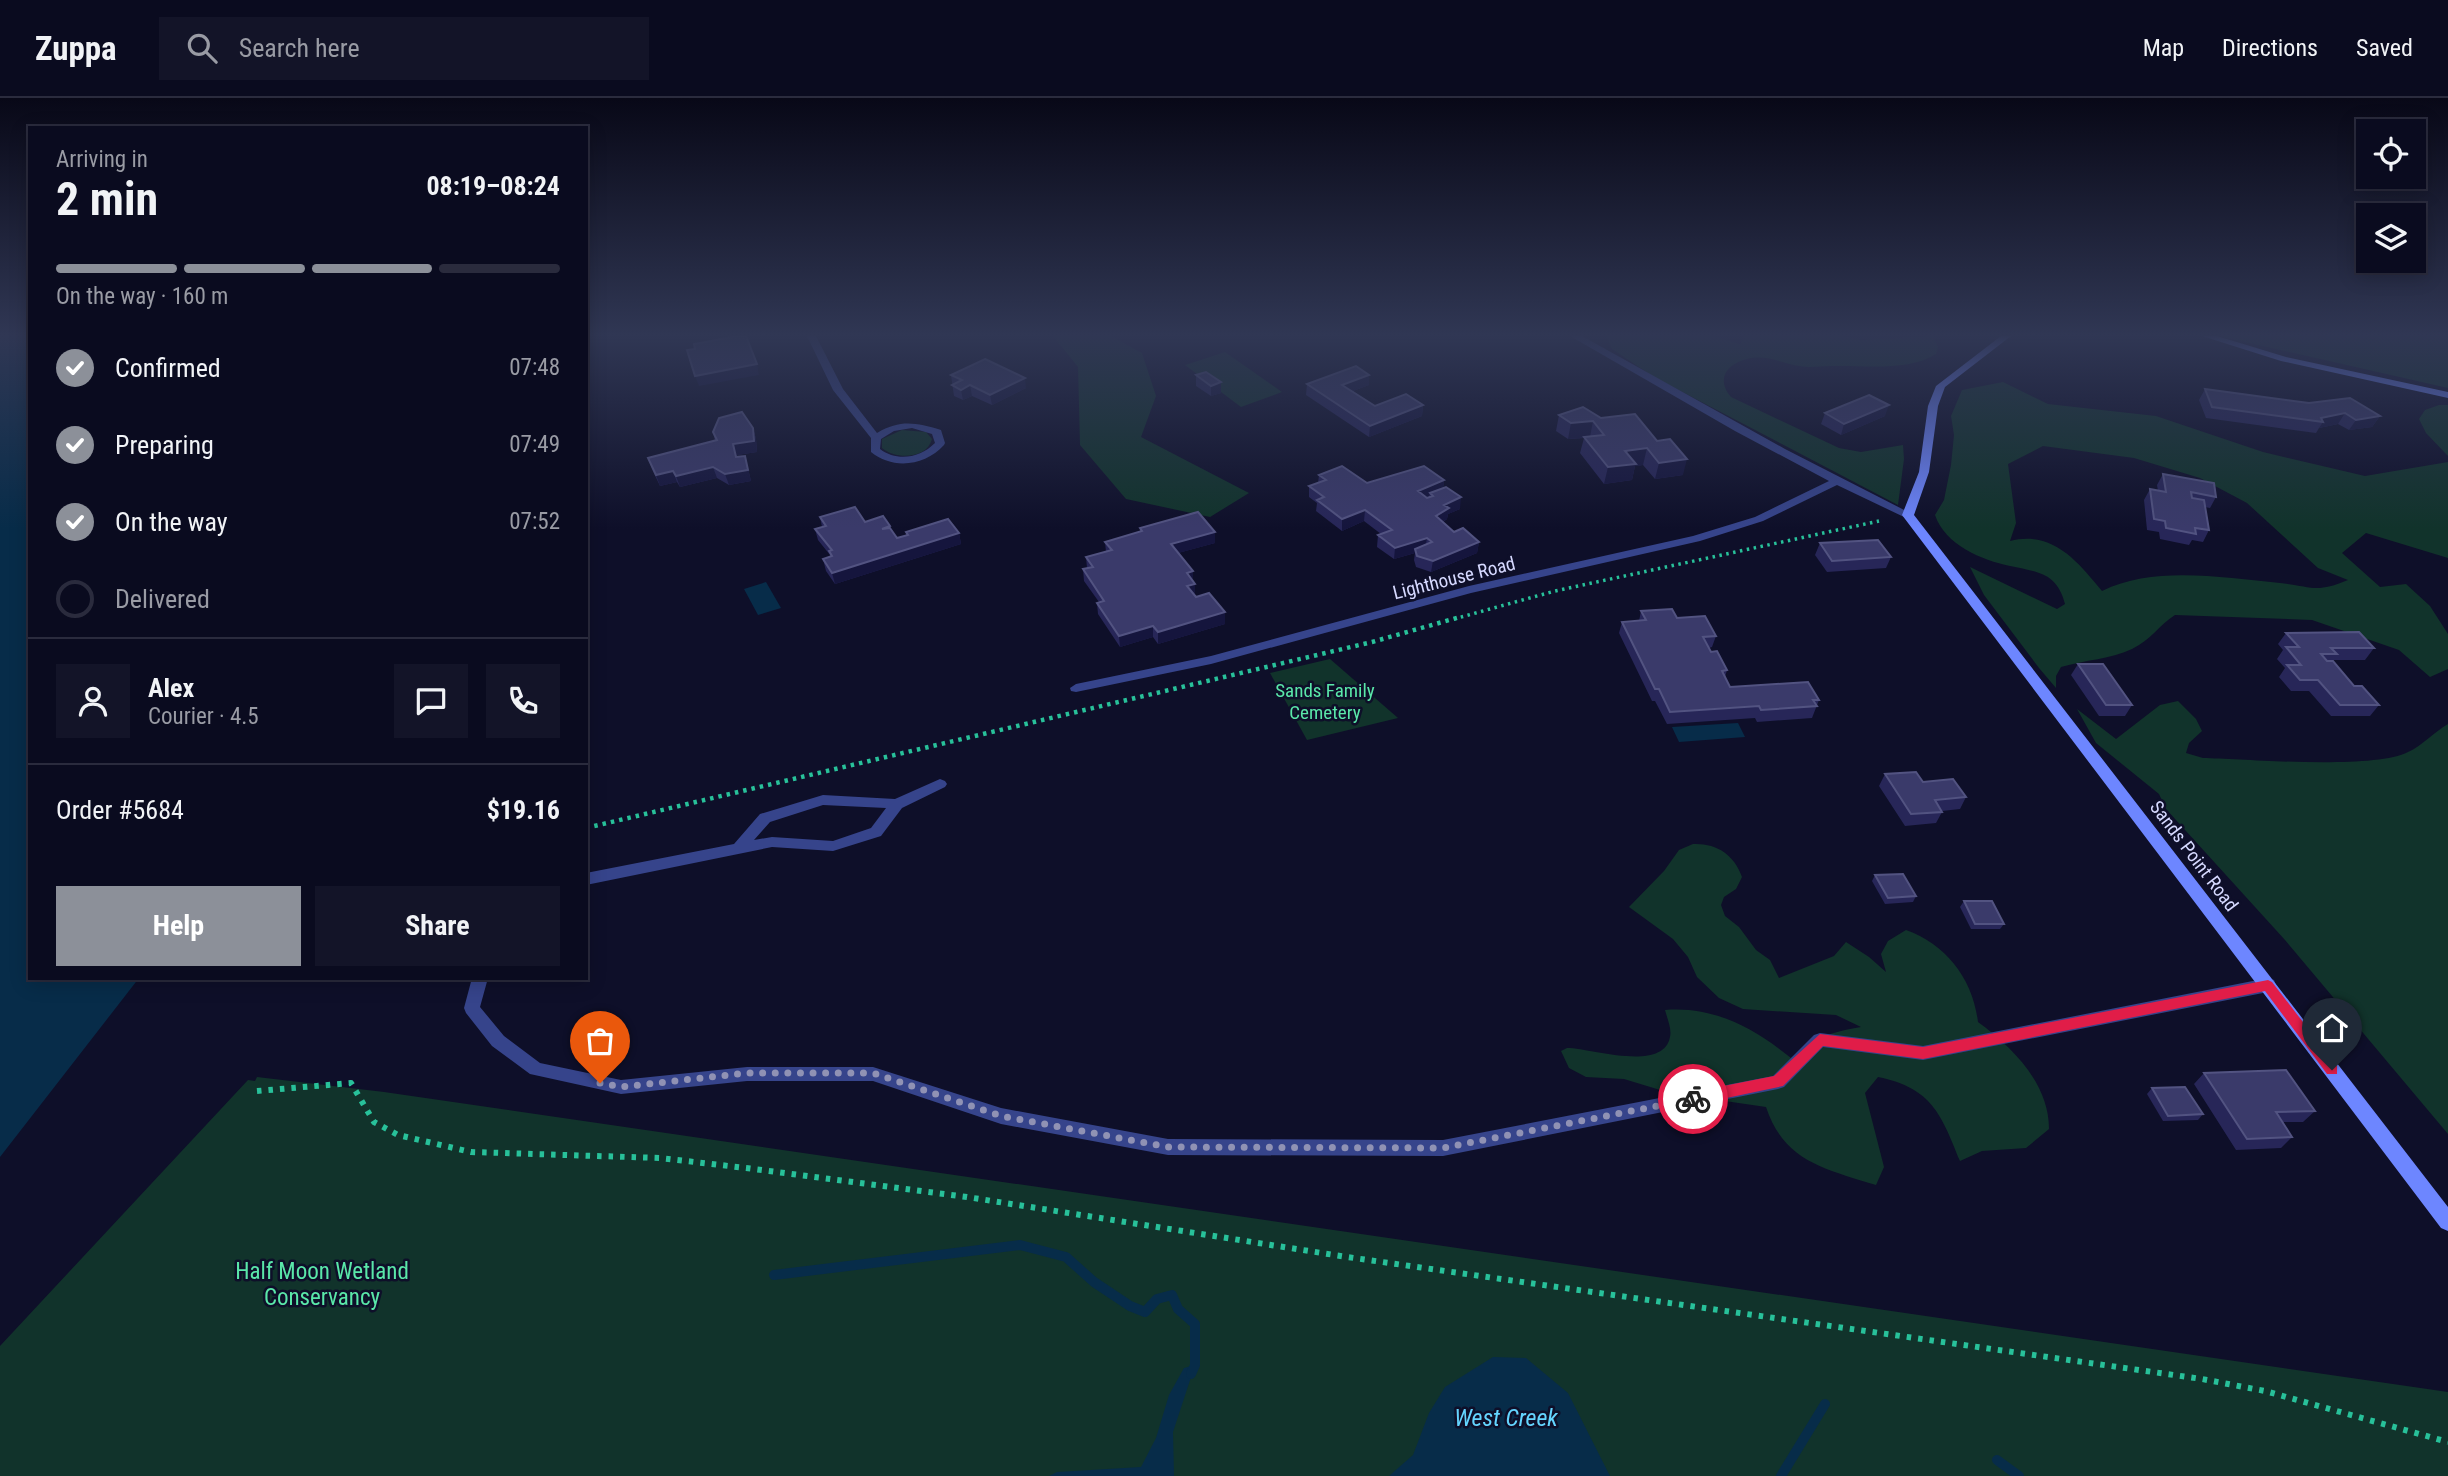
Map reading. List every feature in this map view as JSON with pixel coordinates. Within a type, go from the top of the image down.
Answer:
[{"type":"main road","points":[[1908,515],[1924,472],[1935,400]]},
{"type":"main road","name":"Sands Point Road","points":[[1908,515],[2448,1222]]},
{"type":"street","points":[[846,400],[876,438]]},
{"type":"street","name":"Sands Point Road","points":[[1684,400],[1835,482],[1908,515]]},
{"type":"street","points":[[922,426],[937,432],[940,443],[930,453],[898,460],[879,455],[874,444],[876,438],[891,429],[922,426]]},
{"type":"street","name":"Lighthouse Road","points":[[1076,688],[1211,660],[1469,590],[1696,539],[1759,519],[1835,482]]},
{"type":"street","points":[[740,847],[765,818],[823,800],[897,804],[940,784]]},
{"type":"street","points":[[588,878],[772,842],[833,846],[876,832],[897,804]]},
{"type":"street","points":[[480,980],[472,1008],[498,1041],[536,1069],[621,1087],[747,1073],[873,1073],[1001,1116],[1168,1147],[1443,1148],[1778,1082],[1820,1040],[1923,1053],[2268,985]]},
{"type":"path","points":[[257,1091],[351,1083],[374,1122],[398,1135],[471,1152],[660,1158],[967,1197],[1348,1257],[2202,1379],[2265,1391],[2448,1442]]},
{"type":"green space","points":[[1079,400],[1154,400],[1141,437],[1249,493],[1210,517],[1126,499],[1080,445]]},
{"type":"green space","points":[[1232,400],[1259,400],[1241,407]]},
{"type":"green space","points":[[1698,400],[1738,400],[1839,448],[1861,452],[1903,445],[1904,459],[1898,505]]},
{"type":"green space","points":[[1958,400],[2040,400],[2048,404],[2156,416],[2263,452],[2365,476],[2448,462],[2448,558],[2366,533],[2342,553],[2380,587],[2406,584],[2430,606],[2448,634],[2448,669],[2430,677],[2399,650],[2312,620],[2175,615],[2132,649],[2061,667],[2056,676],[2056,688],[1984,595],[1970,567],[2057,609],[2065,604],[2057,585],[2045,575],[1999,563],[1966,550],[1947,535],[1935,515],[1944,500],[1951,465],[1954,435],[1951,416]],"holes":[[[2043,446],[2134,458],[2200,478],[2247,503],[2318,568],[2348,580],[2328,587],[2314,588],[2213,576],[2167,576],[2144,578],[2102,591],[2084,569],[2052,544],[2039,540],[2010,541],[2016,523],[2008,464]]]},
{"type":"green space","points":[[2448,405],[2448,456],[2426,433],[2419,419],[2425,410]]},
{"type":"green space","points":[[902,430],[926,432],[932,439],[929,446],[910,456],[888,452],[882,448],[882,439]]},
{"type":"green space","name":"Sands Family Cemetery","points":[[1330,659],[1398,718],[1307,740],[1270,673]]},
{"type":"green space","points":[[2178,701],[2196,719],[2202,731],[2189,743],[2186,753],[2203,758],[2367,761],[2408,752],[2448,724],[2448,1134],[2285,940],[2166,809],[2159,794],[2096,743],[2077,709],[2116,739],[2160,705]]},
{"type":"green space","points":[[1693,844],[1717,848],[1729,856],[1739,869],[1742,877],[1736,889],[1724,897],[1721,905],[1725,916],[1739,927],[1756,950],[1770,960],[1779,978],[1834,956],[1846,942],[1886,972],[1881,954],[1888,941],[1906,930],[1933,944],[1945,954],[1964,978],[1978,1022],[2015,1055],[2036,1082],[2043,1096],[2049,1129],[2026,1148],[1982,1151],[1960,1161],[1947,1130],[1932,1105],[1911,1088],[1878,1077],[1865,1093],[1884,1167],[1876,1185],[1824,1168],[1796,1152],[1774,1125],[1766,1107],[1670,1093],[1624,1079],[1586,1077],[1569,1068],[1561,1051],[1567,1048],[1641,1056],[1654,1054],[1665,1048],[1670,1037],[1670,1027],[1665,1010],[1700,1012],[1733,1021],[1763,1037],[1791,1058],[1823,1037],[1861,1027],[1836,1015],[1743,1009],[1719,998],[1697,977],[1688,957],[1673,939],[1629,907],[1664,871],[1679,850]]},
{"type":"green space","name":"Half Moon Wetland Conservancy","points":[[257,1077],[384,1092],[2448,1392],[2448,1476],[0,1476],[0,1346],[248,1080],[255,1081]]},
{"type":"water","points":[[0,400],[28,400],[28,980],[137,980],[0,1157]]},
{"type":"water","points":[[766,582],[781,608],[758,615],[744,589]]},
{"type":"water","points":[[1738,723],[1745,737],[1679,742],[1672,727]]},
{"type":"water","name":"West Creek","points":[[1493,1357],[1526,1358],[1568,1393],[1610,1476],[1389,1476],[1413,1455],[1429,1413],[1445,1387]]},
{"type":"water","points":[[1195,1365],[1173,1432],[1174,1476],[1049,1476],[1057,1472],[1141,1467],[1156,1438],[1169,1395],[1184,1368]]},
{"type":"building","points":[[1331,400],[1366,400],[1375,406],[1390,400],[1416,400],[1423,405],[1370,426]]},
{"type":"building","points":[[1856,400],[1880,400],[1889,405],[1844,424],[1825,413]]},
{"type":"building","points":[[2209,400],[2289,400],[2309,403],[2354,400],[2380,416],[2356,420],[2345,413],[2321,418],[2323,422],[2212,407]]},
{"type":"building","points":[[1583,407],[1601,418],[1635,414],[1657,441],[1670,439],[1687,459],[1659,463],[1647,448],[1625,451],[1636,464],[1608,467],[1584,437],[1604,435],[1593,421],[1571,423],[1559,415]]},
{"type":"building","points":[[742,412],[753,428],[754,441],[733,444],[736,457],[745,456],[748,470],[725,474],[713,467],[676,476],[673,471],[656,475],[648,458],[717,440],[713,432],[719,418]]},
{"type":"building","points":[[1342,466],[1367,483],[1424,466],[1444,480],[1418,491],[1427,498],[1433,496],[1430,493],[1446,487],[1461,497],[1444,505],[1449,508],[1436,516],[1454,532],[1463,528],[1479,542],[1433,561],[1417,556],[1415,549],[1432,542],[1427,538],[1395,548],[1378,535],[1392,530],[1365,510],[1342,519],[1317,500],[1324,497],[1309,486],[1326,480],[1319,475]]},
{"type":"building","points":[[2163,474],[2214,483],[2216,497],[2191,492],[2192,498],[2204,500],[2209,530],[2195,528],[2196,534],[2166,528],[2165,521],[2154,519],[2150,489],[2166,492]]},
{"type":"building","points":[[855,507],[865,522],[883,516],[890,526],[882,529],[890,528],[897,538],[908,535],[906,532],[948,519],[959,533],[832,573],[823,559],[832,556],[829,551],[832,550],[815,529],[826,526],[820,517]]},
{"type":"building","points":[[1198,512],[1215,532],[1171,544],[1193,571],[1187,573],[1195,584],[1187,586],[1196,597],[1209,593],[1225,612],[1158,632],[1153,626],[1119,636],[1097,603],[1104,601],[1083,569],[1093,567],[1086,557],[1112,550],[1105,542],[1142,531],[1140,528]]},
{"type":"building","points":[[1878,540],[1891,557],[1832,561],[1820,543]]},
{"type":"building","points":[[1672,609],[1677,618],[1705,616],[1716,636],[1703,637],[1711,652],[1717,651],[1727,670],[1722,671],[1730,687],[1808,682],[1819,700],[1813,700],[1817,706],[1761,710],[1759,706],[1670,712],[1659,689],[1655,689],[1622,622],[1646,620],[1641,611]]},
{"type":"building","points":[[2359,632],[2374,648],[2331,648],[2337,654],[2321,654],[2327,661],[2333,661],[2354,686],[2362,686],[2379,705],[2340,705],[2318,680],[2300,680],[2287,665],[2301,665],[2286,647],[2299,647],[2286,633]]},
{"type":"building","points":[[2078,664],[2103,664],[2132,705],[2106,705]]},
{"type":"building","points":[[1916,772],[1923,782],[1953,779],[1966,797],[1935,800],[1942,812],[1911,814],[1885,774]]},
{"type":"building","points":[[1903,874],[1916,896],[1888,898],[1875,875]]},
{"type":"building","points":[[1964,901],[1992,901],[2004,924],[1975,924]]},
{"type":"building","points":[[2286,1070],[2315,1111],[2276,1112],[2292,1137],[2247,1139],[2204,1073]]},
{"type":"building","points":[[2185,1087],[2203,1114],[2168,1116],[2152,1088]]},
{"type":"waterway","points":[[774,1275],[1020,1245],[1066,1257],[1094,1282],[1130,1306],[1145,1312],[1157,1299],[1172,1295],[1178,1309],[1195,1324],[1195,1365],[1191,1374]]},
{"type":"waterway","points":[[1781,1476],[1825,1404]]},
{"type":"waterway","points":[[1997,1460],[2019,1476]]},
{"type":"way so far","points":[[600,1083],[621,1087],[747,1073],[873,1073],[1001,1116],[1168,1147],[1443,1148],[1693,1099]]},
{"type":"route","points":[[1693,1099],[1778,1082],[1820,1040],[1923,1053],[2268,985],[2332,1070]]}]
